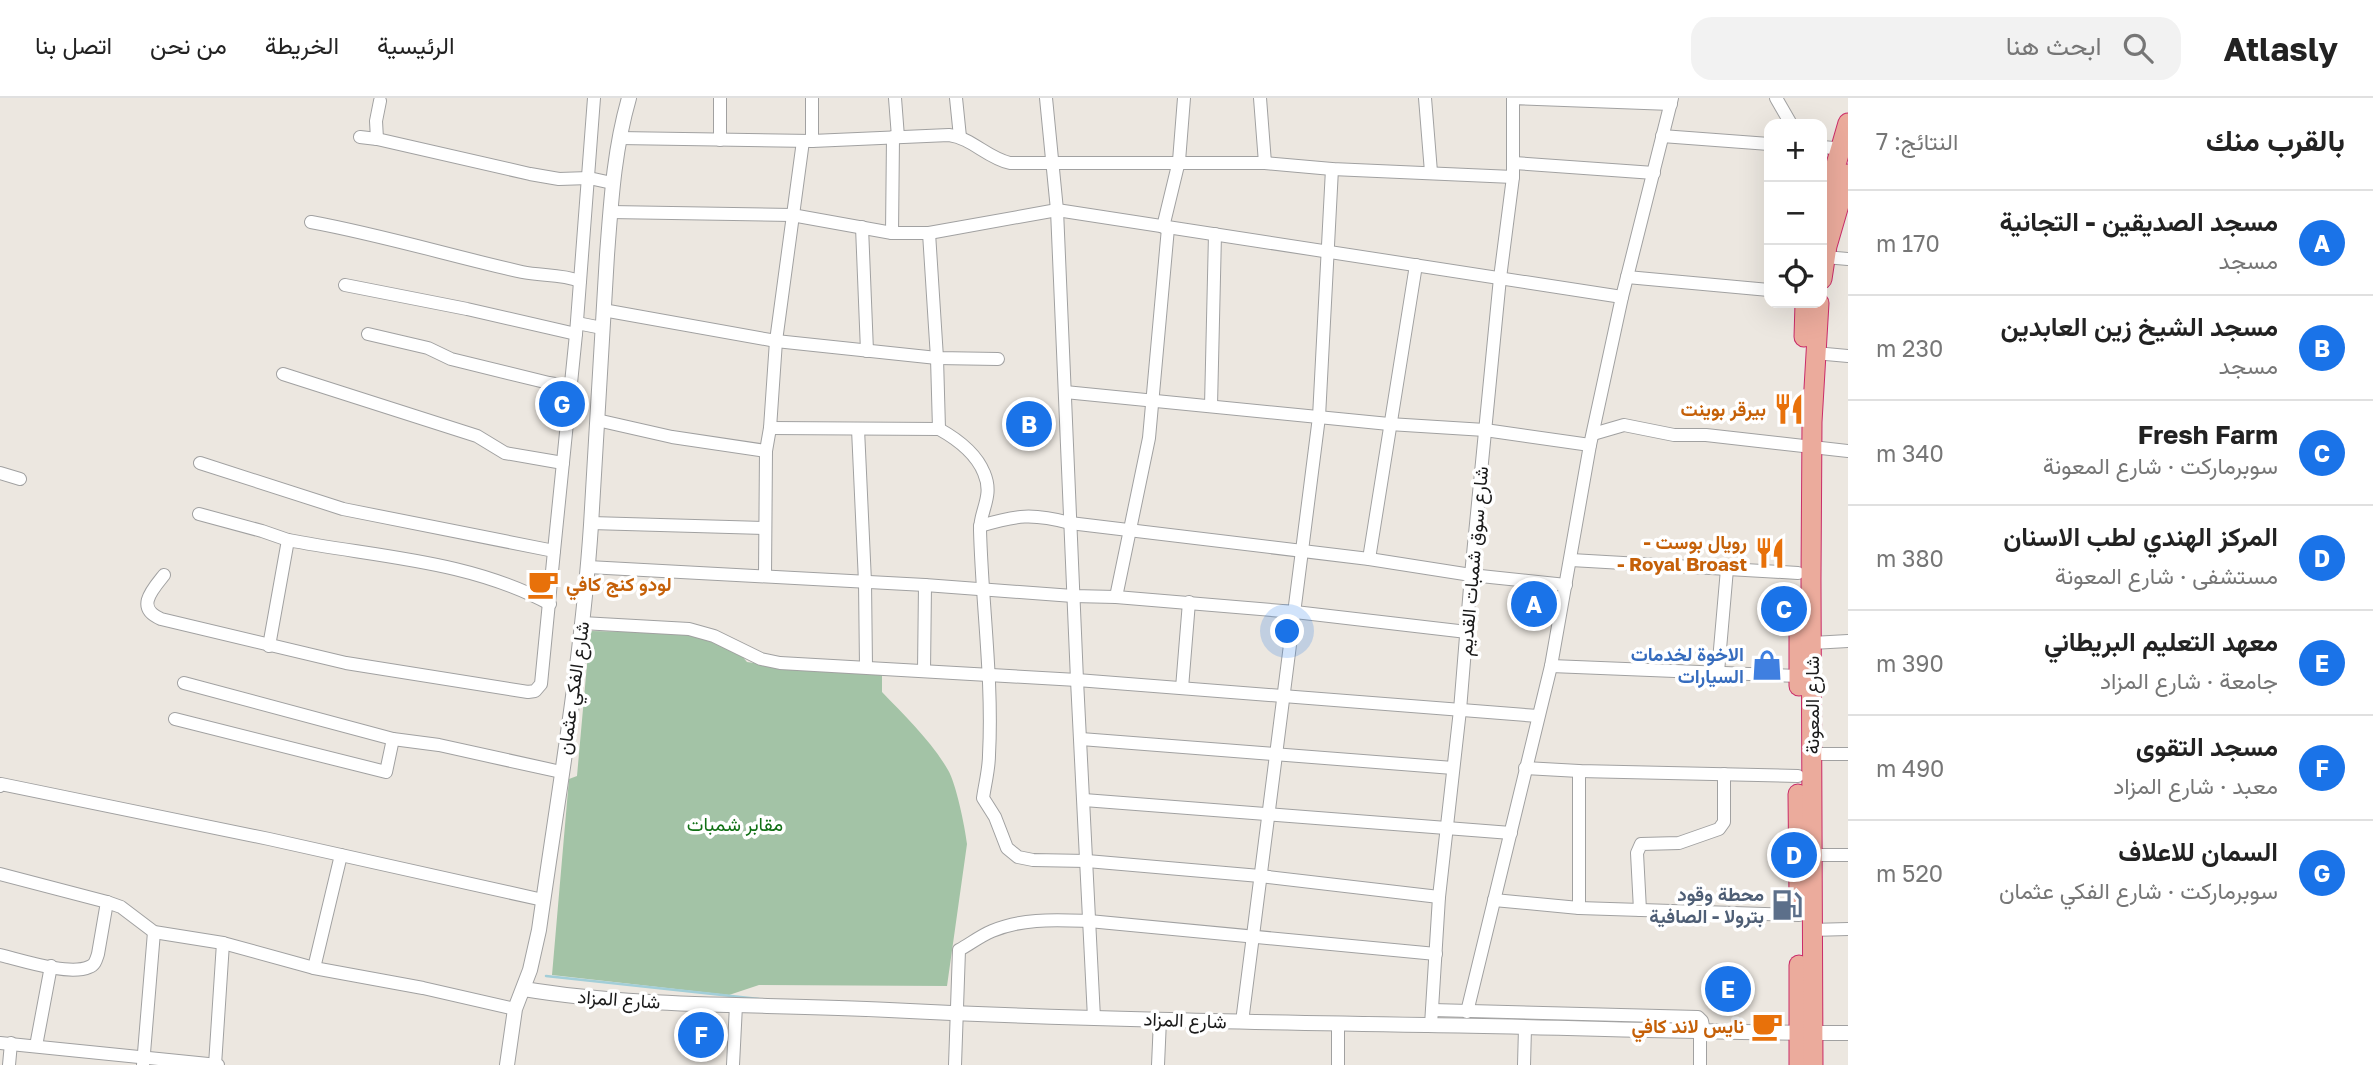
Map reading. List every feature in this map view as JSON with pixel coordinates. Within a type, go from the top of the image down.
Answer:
[{"type":"highway","points":[[1827,191],[1836,148],[1848,123]]},
{"type":"highway","points":[[1827,249],[1848,174]]},
{"type":"highway","name":"شارع المعونة","points":[[1805,308],[1805,448],[1812,643],[1812,855],[1805,923]]},
{"type":"highway","name":"شارع المعونة","points":[[1813,1065],[1806,1033],[1805,923],[1798,776],[1798,573],[1805,448],[1819,308]]},
{"type":"highway","name":"شارع المعونة","points":[[1799,1065],[1806,1033]]},
{"type":"street","points":[[163,575],[149,594],[148,608],[154,617],[346,663],[535,691],[541,684],[554,624],[550,604],[554,551],[572,387],[594,98]]},
{"type":"street","name":"شارع الفكي عثمان","points":[[507,1065],[515,1009],[535,953],[582,623],[591,523],[612,183],[618,138],[629,98]]},
{"type":"street","points":[[720,98],[720,140]]},
{"type":"street","points":[[765,575],[766,451],[776,341],[792,215],[807,141],[812,98]]},
{"type":"street","points":[[892,233],[895,98]]},
{"type":"street","points":[[956,98],[960,136]]},
{"type":"street","points":[[1046,98],[1057,209],[1094,1014]]},
{"type":"street","points":[[1116,597],[1149,438],[1166,228],[1179,161],[1184,98]]},
{"type":"street","points":[[1260,98],[1265,163]]},
{"type":"street","points":[[1425,98],[1431,172]]},
{"type":"street","points":[[1467,1012],[1551,666],[1592,440],[1622,297],[1672,101],[1513,98]]},
{"type":"street","name":"شارع سوق شمبات القديم","points":[[1432,1017],[1439,897],[1513,170],[1513,98]]},
{"type":"street","points":[[1776,98],[1788,119]]},
{"type":"street","points":[[377,139],[376,121],[380,101]]},
{"type":"street","points":[[618,138],[807,141],[944,135],[960,136],[999,161],[1010,163],[1179,161],[1431,172],[1513,170],[1654,173]]},
{"type":"street","points":[[1662,136],[1764,144]]},
{"type":"street","points":[[360,137],[530,174],[559,179],[589,178],[612,183]]},
{"type":"street","points":[[1242,1018],[1319,417],[1332,169]]},
{"type":"street","points":[[610,212],[792,215],[892,233],[929,233],[1057,209],[1622,297]]},
{"type":"street","points":[[311,222],[393,238],[525,272],[568,276],[580,281]]},
{"type":"street","points":[[862,227],[867,351]]},
{"type":"street","points":[[929,233],[939,429]]},
{"type":"street","points":[[1211,406],[1215,234]]},
{"type":"street","points":[[1827,257],[1848,259]]},
{"type":"street","points":[[1369,559],[1416,265]]},
{"type":"street","points":[[1628,277],[1764,290]]},
{"type":"street","points":[[345,285],[577,329],[601,328]]},
{"type":"street","points":[[603,310],[776,341],[937,358],[998,359]]},
{"type":"street","points":[[368,334],[428,348],[451,359],[572,387]]},
{"type":"street","points":[[1815,353],[1848,356]]},
{"type":"street","points":[[283,374],[477,436],[505,453],[563,463]]},
{"type":"street","points":[[1065,392],[1390,424],[1592,440],[1624,425],[1674,435],[1706,435],[1848,451]]},
{"type":"street","points":[[597,420],[671,437],[766,451]]},
{"type":"street","points":[[770,428],[939,429],[953,436],[974,456],[985,474],[988,499],[980,526],[988,674],[989,757],[983,798],[995,817],[1007,848],[1018,857],[1033,860],[1087,860],[1260,876],[1439,897]]},
{"type":"street","points":[[858,429],[866,667]]},
{"type":"street","points":[[200,463],[343,509],[554,551]]},
{"type":"street","points":[[0,473],[20,479]]},
{"type":"street","points":[[200,514],[288,541],[467,571],[513,587],[550,604]]},
{"type":"street","points":[[980,526],[1012,516],[1042,516],[1070,523],[1566,585]]},
{"type":"street","points":[[591,523],[764,528]]},
{"type":"street","points":[[269,646],[288,541]]},
{"type":"street","points":[[1571,560],[1798,573]]},
{"type":"street","points":[[588,567],[765,575],[1188,602],[1467,632]]},
{"type":"street","points":[[1718,671],[1727,569]]},
{"type":"street","points":[[924,671],[925,585]]},
{"type":"street","points":[[1182,688],[1188,602]]},
{"type":"street","points":[[582,623],[689,629],[714,636],[761,659],[780,663],[1077,680],[1538,716]]},
{"type":"street","points":[[1812,643],[1848,641]]},
{"type":"street","points":[[1551,666],[1799,676]]},
{"type":"street","points":[[184,683],[393,739],[439,745],[561,772]]},
{"type":"street","points":[[175,719],[386,772],[393,739]]},
{"type":"street","points":[[1081,739],[1453,768]]},
{"type":"street","points":[[1811,754],[1848,754]]},
{"type":"street","points":[[1525,768],[1798,776]]},
{"type":"street","points":[[1579,771],[1579,908]]},
{"type":"street","points":[[1640,910],[1638,849],[1642,844],[1679,843],[1719,829],[1724,822],[1724,774]]},
{"type":"street","points":[[0,786],[1,784],[341,855],[543,901]]},
{"type":"street","points":[[1084,800],[1268,812],[1511,833]]},
{"type":"street","points":[[314,968],[341,855]]},
{"type":"street","points":[[1812,855],[1848,855]]},
{"type":"street","points":[[0,874],[121,907],[154,932],[223,943],[314,968],[423,988],[515,1009]]},
{"type":"street","points":[[1494,900],[1579,908],[1703,911],[1848,929]]},
{"type":"street","points":[[0,955],[51,966],[87,968],[95,962],[107,902]]},
{"type":"street","points":[[955,1065],[959,950],[990,932],[1016,923],[1048,919],[1088,921],[1436,954]]},
{"type":"street","points":[[143,1062],[154,932]]},
{"type":"street","points":[[9,1065],[5,1043],[143,1062],[216,1065],[223,943]]},
{"type":"street","points":[[36,1046],[51,966]]},
{"type":"street","name":"شارع المزاد","points":[[524,989],[571,996],[736,1005],[957,1013],[1094,1014],[1160,1020],[1242,1018],[1338,1024],[1432,1017],[1525,1028],[1702,1028],[1848,1033]]},
{"type":"street","points":[[733,1065],[736,1005]]},
{"type":"street","points":[[1432,1017],[1467,1012],[1698,1017],[1702,1028],[1700,1065]]},
{"type":"street","points":[[1158,1065],[1160,1020]]},
{"type":"street","points":[[1338,1024],[1338,1065]]},
{"type":"street","points":[[1524,1065],[1525,1028]]},
{"type":"green space","name":"مقابر شمبات","points":[[590,631],[697,633],[741,655],[747,662],[787,668],[882,672],[882,692],[926,739],[948,770],[962,817],[967,844],[947,986],[759,985],[729,995],[552,975],[569,779],[577,776]]},
{"type":"waterway","points":[[546,976],[759,999]]},
{"type":"place","name":"السمان للاعلاف","points":[[562,404]]},
{"type":"place","name":"بيرقر بوينت","points":[[1789,409]]},
{"type":"place","name":"مسجد الشيخ زين العابدين","points":[[1029,424]]},
{"type":"place","name":"- رويال بوست - Royal Broast","points":[[1770,553]]},
{"type":"place","name":"لودو كنج كافي","points":[[543,584]]},
{"type":"place","name":"مسجد الصديقين - التجانية","points":[[1534,604]]},
{"type":"place","name":"Fresh Farm","points":[[1784,609]]},
{"type":"place","name":"الاخوة لخدمات السيارات","points":[[1767,665]]},
{"type":"place","name":"المركز الهندي لطب الاسنان","points":[[1794,855]]},
{"type":"place","name":"محطة وقود بترولا - الصافية","points":[[1787,905]]},
{"type":"place","name":"معهد التعليم البريطاني","points":[[1728,989]]},
{"type":"place","name":"نايس لاند كافي","points":[[1767,1026]]},
{"type":"place","name":"مسجد التقوى","points":[[701,1035]]}]
